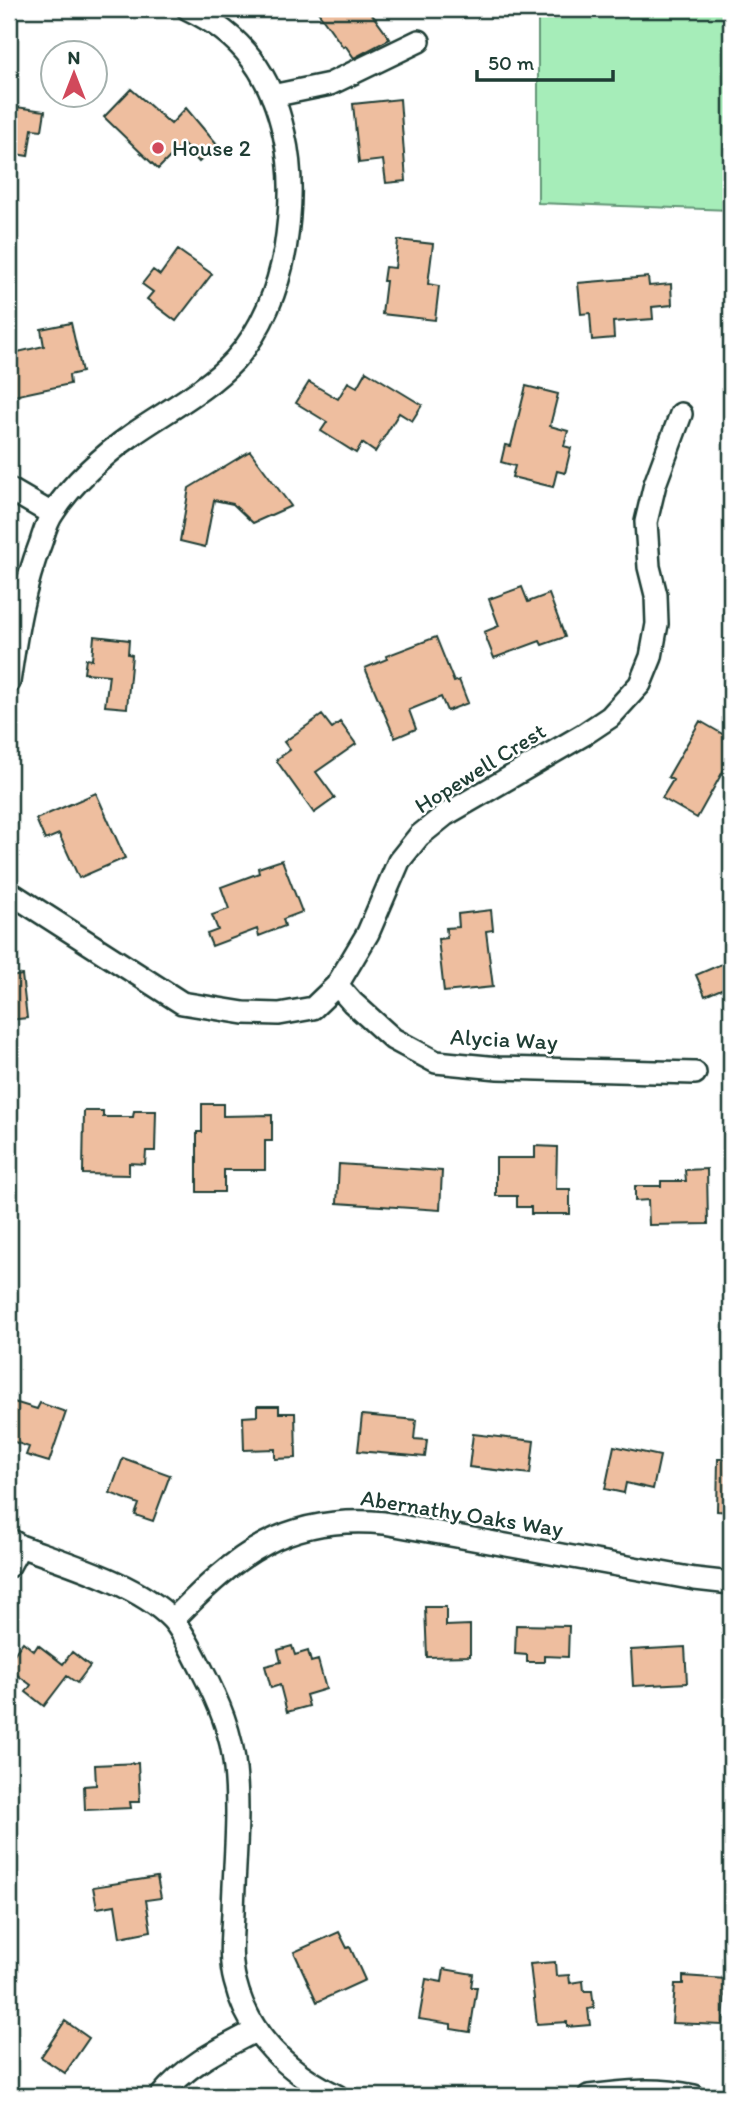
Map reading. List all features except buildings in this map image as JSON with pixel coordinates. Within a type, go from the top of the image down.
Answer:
[{"type":"street","points":[[9,682],[19,614],[33,561],[52,513],[94,465],[132,435],[217,377],[236,359],[256,331],[272,299],[283,262],[292,186],[289,153],[272,96],[257,64],[236,38],[209,19],[188,9]]},
{"type":"street","points":[[272,96],[330,84],[419,41]]},
{"type":"street","name":"Hopewell Crest","points":[[9,892],[182,1003],[244,1013],[279,1014],[313,1008],[337,985],[368,933],[399,861],[419,836],[445,815],[592,729],[624,704],[640,684],[651,657],[657,624],[656,595],[649,567],[646,522],[655,484],[681,414]]},
{"type":"street","points":[[9,489],[52,513]]},
{"type":"street","name":"Alycia Way","points":[[337,985],[393,1039],[436,1062],[498,1068],[695,1073]]},
{"type":"street","name":"Abernathy Oaks Way","points":[[173,1620],[208,1583],[252,1551],[301,1528],[327,1522],[383,1523],[695,1579],[731,1583]]},
{"type":"street","points":[[9,1566],[15,1543],[131,1589],[173,1620],[219,1704],[231,1741],[236,1795],[231,1955],[235,1982],[255,2031],[285,2062],[318,2087],[337,2096]]},
{"type":"street","points":[[161,2096],[187,2070],[210,2054],[255,2031]]},
{"type":"street","points":[[589,2096],[628,2090],[655,2090],[694,2096]]},
{"type":"green space","points":[[538,9],[731,9],[731,210],[538,203]]},
{"type":"place","name":"House 2","points":[[158,148]]}]
